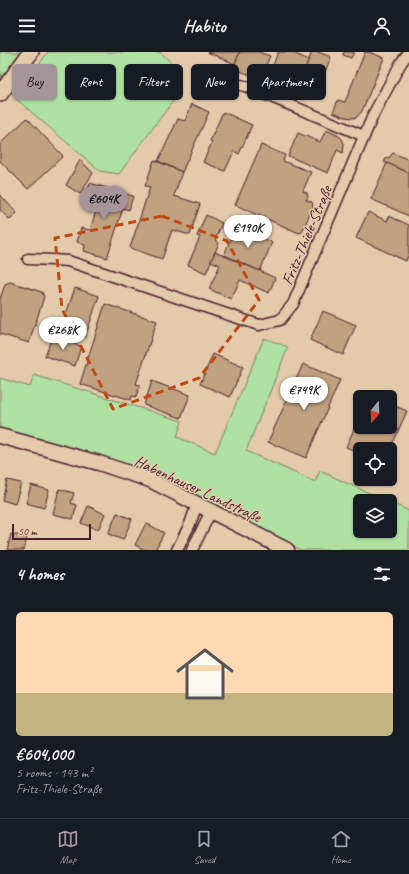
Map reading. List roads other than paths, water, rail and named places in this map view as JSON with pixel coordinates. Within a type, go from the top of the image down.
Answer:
[{"type":"main road","points":[[0,94],[32,52]]},
{"type":"street","name":"Fritz-Thiele-Straße","points":[[28,259],[68,261],[259,325],[280,320],[293,304],[374,113],[409,52]]},
{"type":"street","points":[[239,85],[364,136]]},
{"type":"street","name":"Habenhauser Landstraße","points":[[0,436],[99,463],[150,480],[287,550]]},
{"type":"street","points":[[177,550],[198,504]]},
{"type":"street","points":[[192,550],[211,511]]}]
